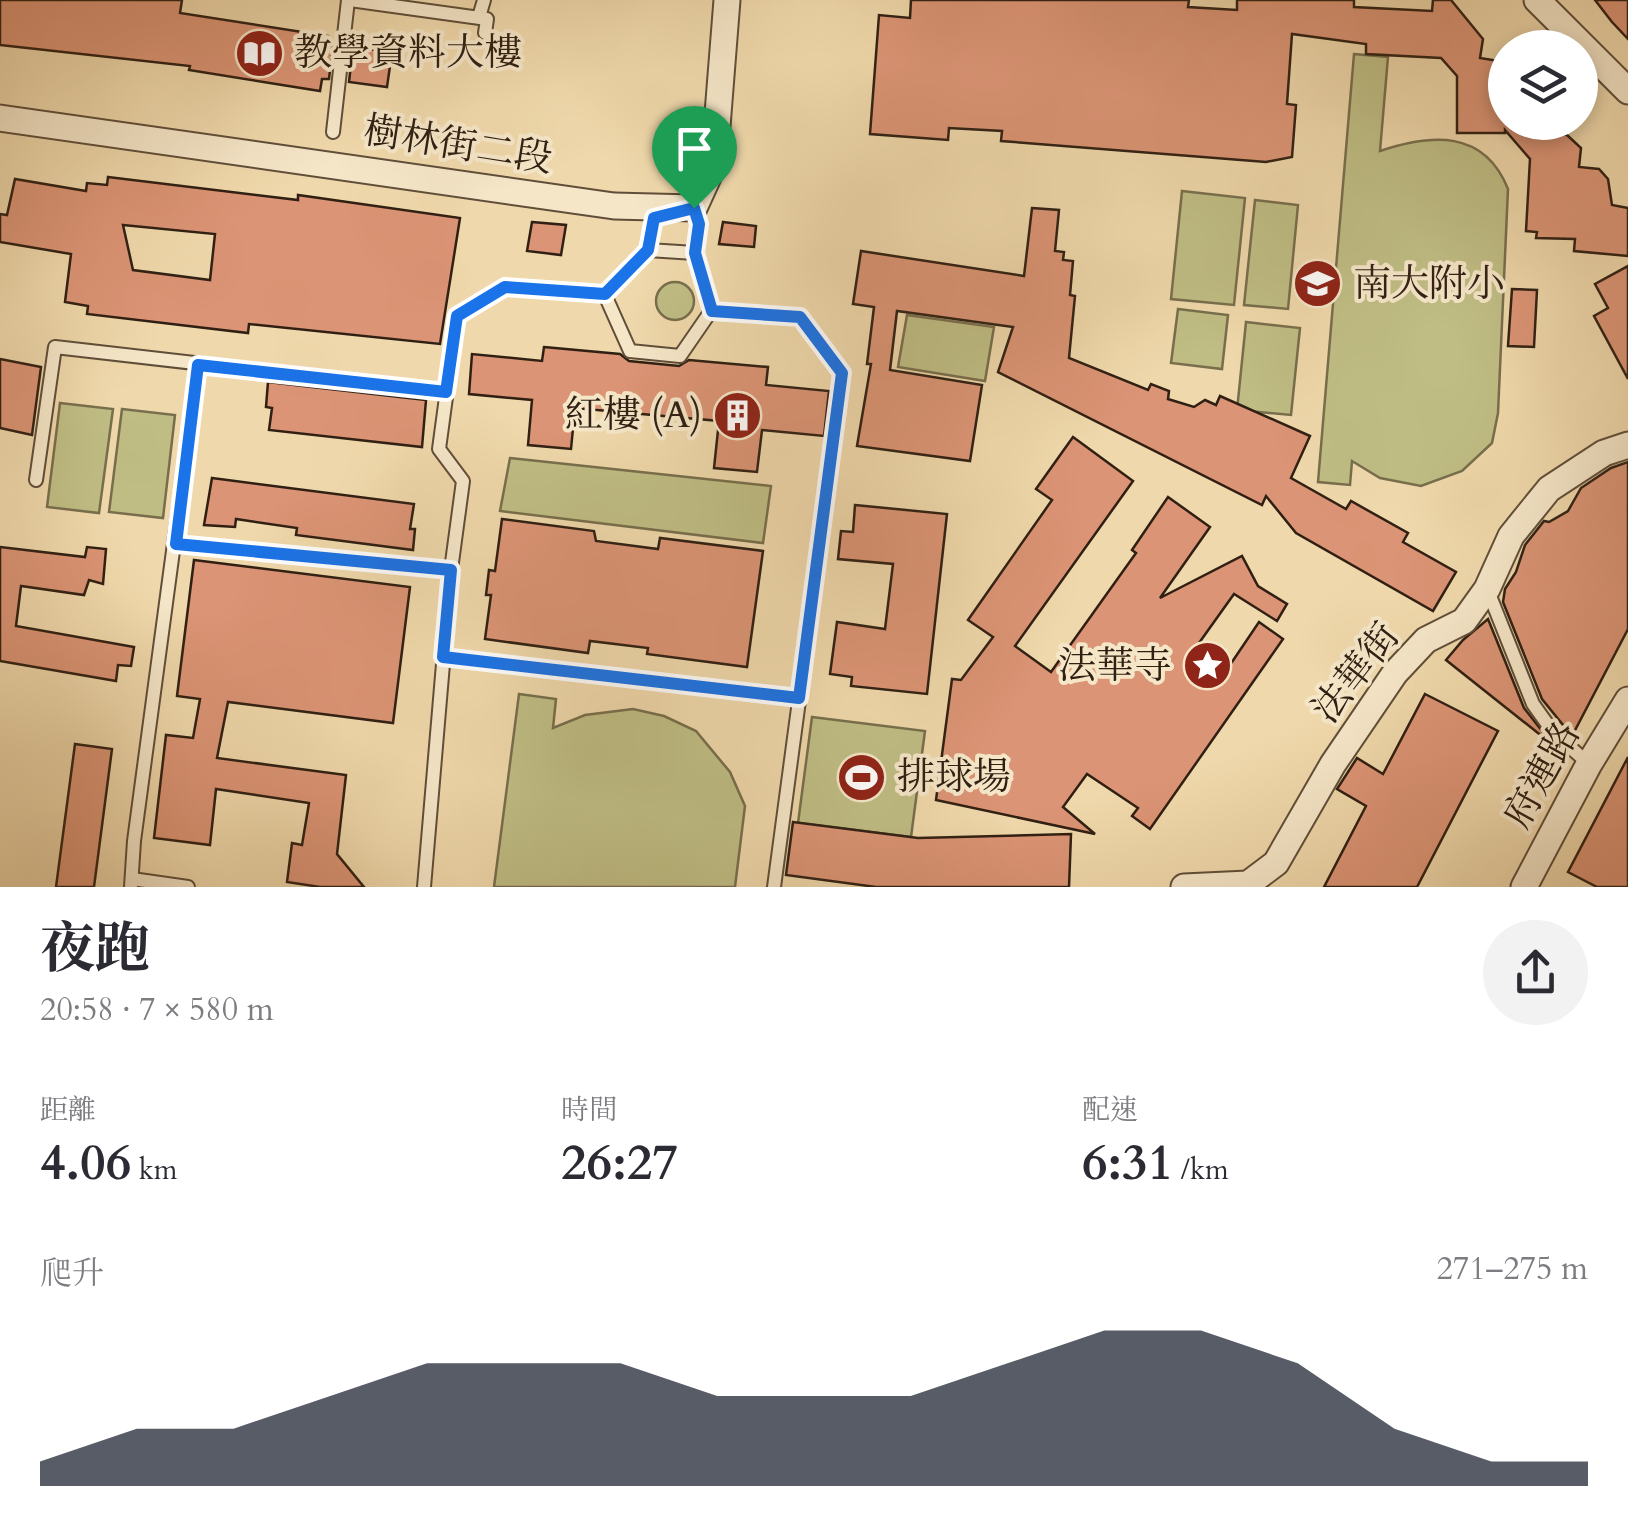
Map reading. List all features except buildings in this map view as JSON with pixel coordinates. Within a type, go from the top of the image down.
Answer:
[{"type":"street","points":[[694,208],[714,164],[727,0]]},
{"type":"street","points":[[1537,0],[1624,82]]},
{"type":"street","name":"樹林街二段","points":[[0,118],[614,206],[694,208]]},
{"type":"street","name":"法華街","points":[[1184,887],[1248,884],[1276,863],[1334,764],[1395,673],[1426,640],[1464,621],[1487,589],[1511,536],[1550,489],[1604,453],[1628,445]]},
{"type":"street","name":"府連路","points":[[1524,887],[1628,700]]},
{"type":"lane","points":[[333,132],[349,0],[487,18],[485,33]]},
{"type":"lane","points":[[479,17],[484,0]]},
{"type":"lane","points":[[424,887],[451,570],[464,481],[439,449],[457,316],[505,287],[605,294],[648,250],[654,218],[694,208],[699,224],[695,253],[712,311]]},
{"type":"lane","points":[[648,250],[695,253]]},
{"type":"lane","points":[[605,294],[630,352],[680,356],[712,311]]},
{"type":"lane","points":[[712,311],[800,317],[842,373],[774,887]]},
{"type":"lane","points":[[36,480],[56,348],[446,392]]},
{"type":"lane","points":[[188,887],[131,883],[198,365]]},
{"type":"lane","points":[[176,544],[451,570]]},
{"type":"lane","points":[[1487,589],[1533,704],[1553,732],[1589,764]]},
{"type":"lane","points":[[443,657],[799,698]]},
{"type":"shaded area","points":[[1354,54],[1388,57],[1380,151],[1418,141],[1454,141],[1485,155],[1508,189],[1498,413],[1492,443],[1462,471],[1421,486],[1380,478],[1352,461],[1350,485],[1318,482]]},
{"type":"shaded area","points":[[1182,191],[1245,198],[1234,305],[1171,299]]},
{"type":"shaded area","points":[[1255,200],[1298,205],[1288,309],[1244,305]]},
{"type":"shaded area","points":[[675,282],[688,288],[694,301],[688,314],[675,320],[662,314],[656,301],[662,288]]},
{"type":"shaded area","points":[[1178,309],[1228,315],[1222,369],[1171,363]]},
{"type":"shaded area","points":[[907,315],[994,327],[985,381],[898,367]]},
{"type":"shaded area","points":[[1246,322],[1300,328],[1291,415],[1237,410]]},
{"type":"shaded area","points":[[60,403],[113,409],[99,513],[47,507]]},
{"type":"shaded area","points":[[122,409],[175,415],[163,518],[109,512]]},
{"type":"shaded area","points":[[510,458],[771,486],[763,543],[500,511]]},
{"type":"shaded area","points":[[519,694],[556,699],[553,728],[585,715],[633,709],[664,716],[696,731],[730,772],[745,806],[735,887],[494,887]]},
{"type":"shaded area","name":"排球場","points":[[812,717],[925,731],[911,837],[798,823]]},
{"type":"place","name":"教學資料大樓","points":[[259,53]]},
{"type":"place","name":"南大附小","points":[[1318,284]]},
{"type":"place","name":"紅樓 (A)","points":[[737,415]]},
{"type":"place","name":"法華寺","points":[[1207,666]]},
{"type":"place","name":"排球場","points":[[862,777]]},
{"type":"route","points":[[694,208],[699,224],[695,253],[712,311],[800,317],[842,373],[799,698],[443,657],[451,570],[176,544],[198,365],[446,392],[457,316],[505,287],[605,294],[648,250],[654,218],[694,208]]}]
